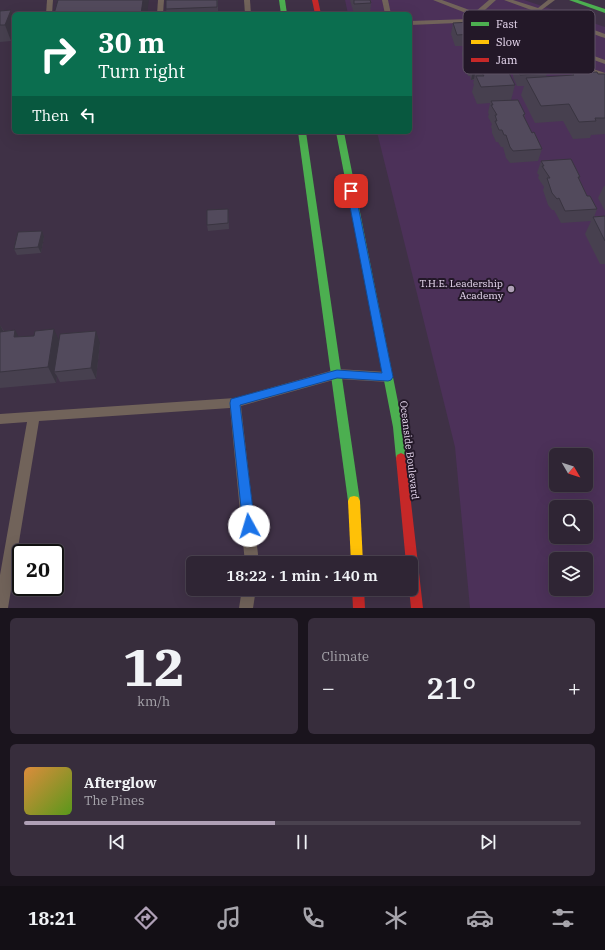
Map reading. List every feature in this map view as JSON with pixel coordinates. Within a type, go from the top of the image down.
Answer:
[{"type":"main road","points":[[282,0],[284,12]]},
{"type":"main road","points":[[315,0],[318,12]]},
{"type":"main road","points":[[572,0],[605,11]]},
{"type":"main road","points":[[302,134],[353,491],[357,556]]},
{"type":"main road","name":"Oceanside Boulevard","points":[[340,134],[398,427],[417,608]]},
{"type":"main road","points":[[358,596],[359,608]]},
{"type":"lane","points":[[49,12],[50,0]]},
{"type":"lane","points":[[160,12],[161,0]]},
{"type":"lane","points":[[247,0],[248,12]]},
{"type":"lane","points":[[385,0],[388,12]]},
{"type":"lane","points":[[436,0],[463,10]]},
{"type":"lane","points":[[482,10],[493,0]]},
{"type":"lane","points":[[507,0],[538,10],[552,0]]},
{"type":"lane","points":[[412,23],[463,21]]},
{"type":"lane","points":[[595,33],[605,36]]},
{"type":"lane","points":[[595,58],[605,62]]},
{"type":"lane","points":[[595,71],[605,75]]},
{"type":"lane","points":[[0,419],[235,403],[337,374],[388,377]]},
{"type":"lane","points":[[235,403],[252,556]]},
{"type":"lane","points":[[1,608],[34,417]]},
{"type":"lane","points":[[246,608],[247,596]]},
{"type":"shaded area","name":"T.H.E. Leadership Academy","points":[[345,0],[524,0],[554,10],[463,10],[463,74],[595,74],[595,24],[605,27],[605,608],[470,608],[455,447],[377,134],[412,134],[412,12],[348,12]]},
{"type":"building","points":[[58,0],[143,0],[141,12],[55,12]]},
{"type":"building","points":[[166,0],[217,0],[217,7],[166,9]]},
{"type":"building","points":[[354,0],[370,0],[371,3],[354,4]]},
{"type":"building","points":[[11,10],[5,25],[0,25],[0,11]]},
{"type":"building","points":[[463,22],[463,35],[457,35],[453,23]]},
{"type":"building","points":[[595,72],[598,74],[605,74],[605,118],[595,118],[596,121],[579,122],[569,104],[541,106],[526,78],[574,75],[573,74],[595,74]]},
{"type":"building","points":[[483,74],[510,74],[515,85],[481,87],[476,76],[484,76]]},
{"type":"building","points":[[518,100],[525,114],[523,115],[532,133],[534,132],[542,149],[513,151],[506,135],[504,135],[502,130],[499,130],[495,121],[497,121],[495,115],[497,115],[491,105],[493,105],[491,101]]},
{"type":"building","points":[[571,159],[587,196],[590,196],[597,209],[565,211],[559,198],[557,199],[552,193],[547,178],[550,178],[542,166],[544,166],[541,161]]},
{"type":"building","points":[[228,209],[228,223],[207,225],[207,210]]},
{"type":"building","points":[[605,216],[605,241],[593,217]]},
{"type":"building","points":[[42,231],[38,247],[14,249],[18,232]]},
{"type":"building","points":[[54,329],[48,367],[0,372],[0,332],[15,330],[14,337],[34,336],[35,331]]},
{"type":"building","points":[[96,331],[91,368],[54,372],[60,334]]},
{"type":"traffic: fast","points":[[282,0],[284,12]]},
{"type":"traffic: fast","points":[[572,0],[605,11]]},
{"type":"traffic: fast","points":[[302,134],[354,501]]},
{"type":"traffic: fast","points":[[340,134],[398,427],[401,458]]},
{"type":"traffic: slow","points":[[354,501],[357,556]]},
{"type":"traffic: jam","points":[[315,0],[318,12]]},
{"type":"traffic: jam","points":[[401,458],[417,608]]},
{"type":"traffic: jam","points":[[358,596],[359,608]]},
{"type":"place","name":"T.H.E. Leadership Academy","points":[[511,289]]},
{"type":"route","points":[[249,526],[235,403],[337,374],[388,377],[351,191]]}]
